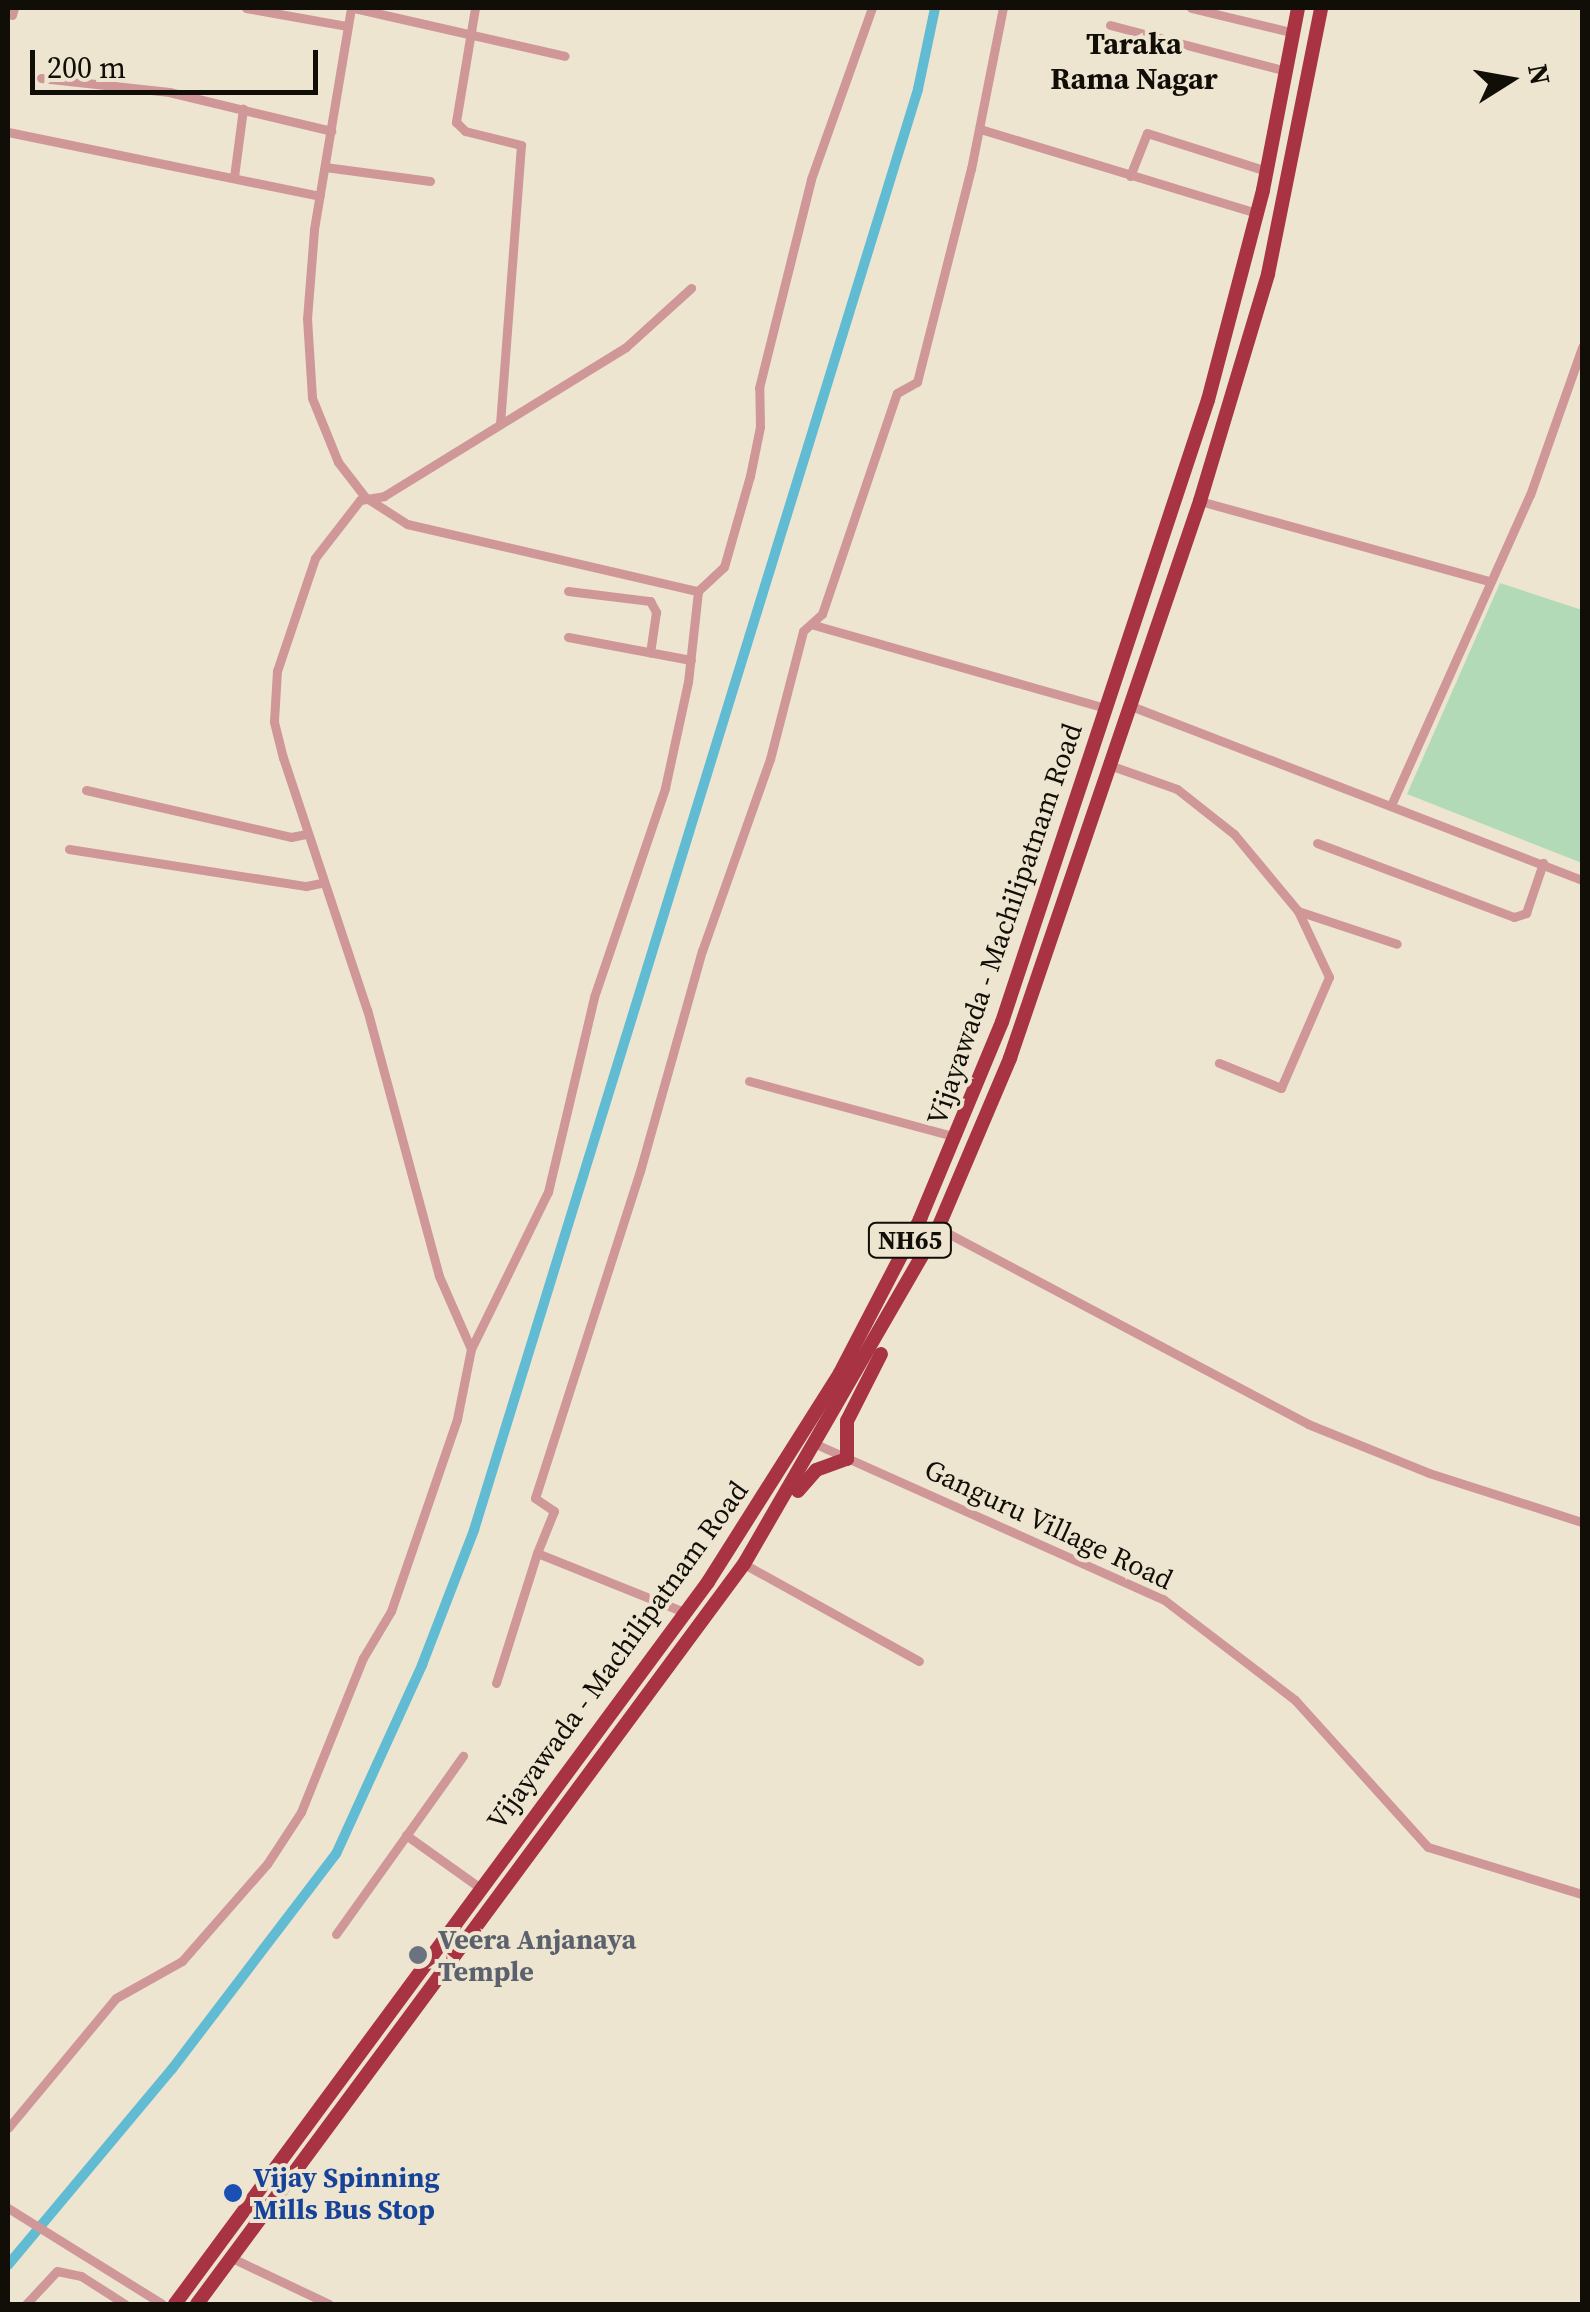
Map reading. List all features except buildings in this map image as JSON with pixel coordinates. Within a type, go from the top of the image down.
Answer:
[{"type":"highway","name":"Vijayawada - Machilipatnam Road","points":[[174,2304],[717,1568],[846,1362],[956,1138],[1208,400],[1267,171],[1298,8]]},
{"type":"highway","name":"Vijayawada - Machilipatnam Road","points":[[197,2304],[744,1564],[818,1444],[938,1228],[1010,1058],[1200,501],[1268,274],[1321,8]]},
{"type":"highway","points":[[754,1546],[816,1470],[848,1459],[847,1421],[891,1334],[895,1310]]},
{"type":"highway","points":[[717,1568],[736,1553],[808,1445],[818,1444]]},
{"type":"street","points":[[246,8],[347,26]]},
{"type":"street","points":[[564,56],[352,8],[319,196],[307,318],[312,398],[326,441],[365,497],[407,524],[698,591]]},
{"type":"street","points":[[476,8],[456,122],[522,145],[500,424]]},
{"type":"street","points":[[8,2128],[116,1998],[198,1946],[290,1830],[349,1706],[364,1658],[391,1611],[457,1419],[471,1348],[548,1192],[594,997],[664,788],[691,660],[698,591],[724,566],[760,428],[759,388],[798,228],[872,8]]},
{"type":"street","points":[[496,1683],[554,1512],[537,1501],[537,1491],[640,1170],[702,951],[770,758],[803,631],[814,625],[897,393],[917,382],[980,129],[1003,8]]},
{"type":"street","points":[[1191,8],[1294,33]]},
{"type":"street","points":[[1110,25],[1287,70]]},
{"type":"street","points":[[41,78],[244,109],[331,131]]},
{"type":"street","points":[[234,177],[244,109]]},
{"type":"street","points":[[980,129],[1257,213]]},
{"type":"street","points":[[8,132],[319,196]]},
{"type":"street","points":[[1130,176],[1147,133],[1267,171]]},
{"type":"street","points":[[325,167],[430,182]]},
{"type":"street","points":[[471,1348],[438,1276],[367,1010],[306,834],[274,720],[277,672],[315,558],[365,497],[384,496],[626,348],[692,288]]},
{"type":"street","points":[[1392,803],[1530,495],[1582,347]]},
{"type":"street","points":[[1200,501],[1490,581]]},
{"type":"street","points":[[568,591],[650,602],[656,612],[650,653]]},
{"type":"street","points":[[814,625],[1105,708]]},
{"type":"street","points":[[568,637],[691,660]]},
{"type":"street","points":[[1132,706],[1392,803],[1582,880]]},
{"type":"street","points":[[1112,766],[1177,788],[1258,860],[1298,910],[1329,976],[1281,1088],[1219,1062]]},
{"type":"street","points":[[86,790],[291,836],[306,834]]},
{"type":"street","points":[[1318,842],[1514,917],[1528,909],[1542,863]]},
{"type":"street","points":[[69,848],[306,886],[322,884]]},
{"type":"street","points":[[1298,910],[1397,944]]},
{"type":"street","points":[[749,1081],[956,1138]]},
{"type":"street","points":[[938,1228],[1308,1424],[1429,1473],[1582,1522]]},
{"type":"street","name":"Ganguru Village Road","points":[[818,1444],[1163,1599],[1296,1700],[1428,1847],[1582,1894]]},
{"type":"street","points":[[537,1553],[684,1612]]},
{"type":"street","points":[[744,1564],[919,1660]]},
{"type":"street","points":[[336,1934],[463,1756]]},
{"type":"street","points":[[406,1835],[480,1887]]},
{"type":"street","points":[[8,2208],[162,2304]]},
{"type":"street","points":[[232,2258],[329,2304]]},
{"type":"street","points":[[26,2304],[57,2272],[81,2276],[124,2304]]},
{"type":"green space","points":[[1500,583],[1582,610],[1582,863],[1407,794]]},
{"type":"waterway","points":[[8,2265],[172,2069],[336,1854],[422,1665],[474,1530],[918,89],[935,8]]},
{"type":"place","name":"Veera Anjanaya Temple","points":[[418,1955]]},
{"type":"place","name":"Vijay Spinning Mills Bus Stop","points":[[233,2193]]},
{"type":"district","name":"Taraka Rama Nagar","points":[[1134,61]]}]
